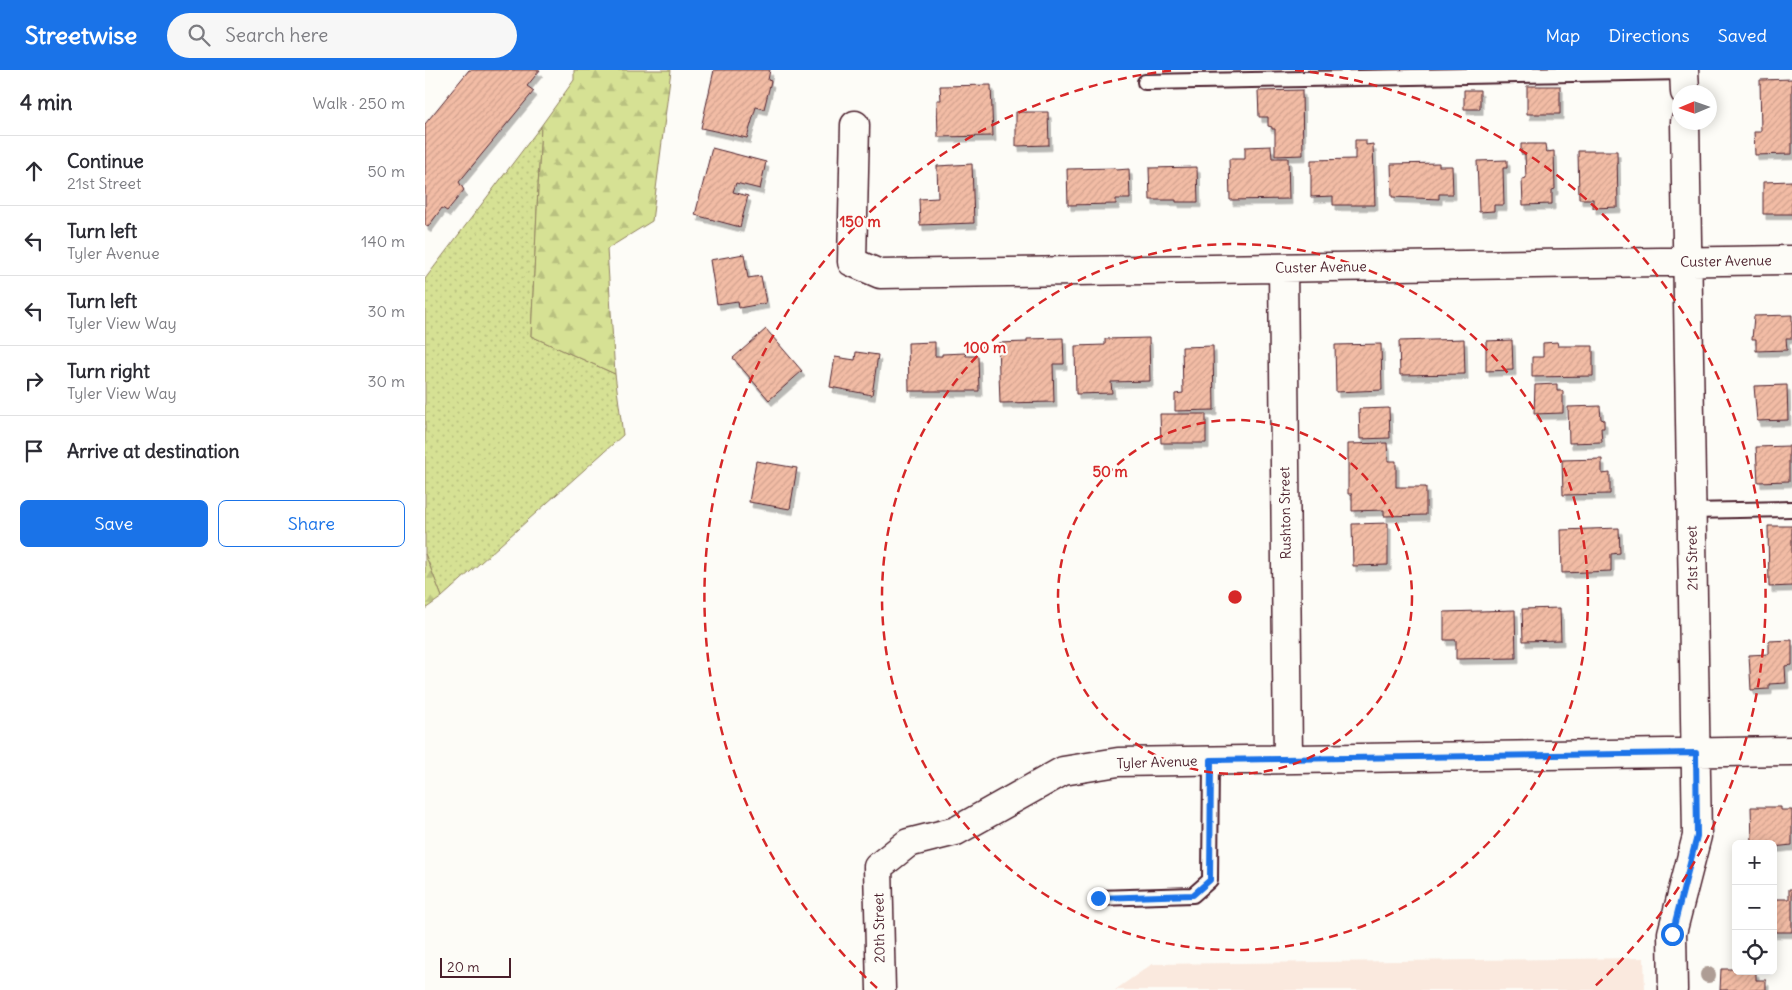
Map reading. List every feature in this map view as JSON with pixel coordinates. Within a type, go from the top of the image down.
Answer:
[{"type":"street","name":"Custer Avenue","points":[[855,124],[852,262],[880,274],[1792,260]]},
{"type":"street","name":"21st Street","points":[[1673,990],[1672,934],[1697,836],[1685,130]]},
{"type":"street","name":"Rushton Street","points":[[1283,268],[1288,758]]},
{"type":"street","name":"Tyler Avenue","points":[[878,867],[908,843],[956,831],[1063,771],[1118,762],[1792,751]]},
{"type":"street","name":"20th Street","points":[[878,867],[881,990]]},
{"type":"lane","points":[[1145,82],[1684,78]]},
{"type":"lane","points":[[1692,511],[1792,509]]},
{"type":"lane","points":[[1098,898],[1193,895],[1210,880],[1211,760]]},
{"type":"shaded area","points":[[1644,958],[1645,990],[1115,990],[1152,964]]},
{"type":"green space","points":[[574,70],[671,70],[652,221],[607,249],[615,374],[531,336],[541,126],[574,80]]},
{"type":"green space","points":[[541,126],[531,336],[615,374],[623,435],[442,597],[425,554],[425,279]]},
{"type":"green space","points":[[425,554],[442,597],[425,609]]},
{"type":"building","points":[[469,70],[540,70],[527,86],[534,91],[459,182],[464,190],[447,211],[442,208],[428,227],[425,225],[425,124]]},
{"type":"building","points":[[714,70],[770,70],[768,80],[771,81],[764,109],[756,107],[747,138],[701,128]]},
{"type":"building","points":[[1792,79],[1792,154],[1755,155],[1754,132],[1761,132],[1760,80]]},
{"type":"building","points":[[991,85],[993,136],[938,137],[937,100],[941,100],[940,86]]},
{"type":"building","points":[[1527,86],[1560,86],[1560,114],[1527,114]]},
{"type":"building","points":[[1302,90],[1303,155],[1275,156],[1275,129],[1268,126],[1268,117],[1259,117],[1258,91]]},
{"type":"building","points":[[1464,90],[1480,90],[1480,109],[1464,109]]},
{"type":"building","points":[[1016,112],[1048,112],[1049,145],[1016,146]]},
{"type":"building","points":[[1355,140],[1366,140],[1366,145],[1373,144],[1375,205],[1333,205],[1333,196],[1311,197],[1311,160],[1355,159]]},
{"type":"building","points":[[1521,144],[1545,144],[1546,152],[1554,151],[1555,189],[1552,190],[1552,204],[1523,205],[1522,179],[1526,178],[1525,154],[1521,154]]},
{"type":"building","points":[[1271,146],[1272,158],[1288,158],[1289,199],[1230,200],[1229,159],[1245,159],[1245,147]]},
{"type":"building","points":[[712,148],[766,162],[760,189],[736,183],[733,192],[748,196],[740,227],[695,215]]},
{"type":"building","points":[[1578,151],[1617,151],[1618,207],[1593,208],[1593,199],[1579,199]]},
{"type":"building","points":[[1507,160],[1507,168],[1503,168],[1504,205],[1494,205],[1494,211],[1479,212],[1477,161]]},
{"type":"building","points":[[1439,163],[1439,166],[1452,166],[1453,194],[1439,194],[1439,199],[1392,197],[1391,164]]},
{"type":"building","points":[[972,164],[974,223],[920,225],[919,199],[938,198],[937,166]]},
{"type":"building","points":[[1197,167],[1198,202],[1150,200],[1149,168]]},
{"type":"building","points":[[1116,168],[1116,170],[1129,169],[1130,199],[1116,199],[1116,204],[1068,205],[1067,169]]},
{"type":"building","points":[[1792,181],[1792,214],[1763,214],[1763,182]]},
{"type":"building","points":[[744,254],[748,278],[761,276],[766,303],[739,308],[738,301],[717,304],[710,260]]},
{"type":"building","points":[[1792,315],[1792,338],[1786,338],[1787,350],[1756,351],[1756,339],[1752,339],[1754,316]]},
{"type":"building","points":[[766,329],[802,371],[769,400],[733,358]]},
{"type":"building","points":[[1063,338],[1064,364],[1053,364],[1054,402],[1000,403],[998,343],[1027,342],[1027,339]]},
{"type":"building","points":[[1149,338],[1150,381],[1111,382],[1112,393],[1076,394],[1075,346],[1105,345],[1105,339]]},
{"type":"building","points":[[1464,339],[1465,374],[1400,375],[1399,341]]},
{"type":"building","points":[[1512,340],[1513,370],[1486,371],[1486,341]]},
{"type":"building","points":[[935,342],[935,356],[965,353],[966,356],[978,356],[979,391],[909,391],[908,343]]},
{"type":"building","points":[[1557,342],[1558,346],[1593,346],[1593,376],[1532,377],[1532,357],[1543,357],[1543,343]]},
{"type":"building","points":[[1381,344],[1382,390],[1336,392],[1335,345]]},
{"type":"building","points":[[1213,346],[1214,410],[1175,411],[1175,394],[1183,393],[1182,347]]},
{"type":"building","points":[[856,352],[878,355],[872,395],[830,387],[835,357],[855,360]]},
{"type":"building","points":[[1557,384],[1557,391],[1563,391],[1563,413],[1534,414],[1535,385]]},
{"type":"building","points":[[1787,385],[1788,420],[1757,421],[1754,386]]},
{"type":"building","points":[[1600,406],[1601,419],[1604,420],[1604,428],[1601,428],[1602,442],[1569,443],[1568,407]]},
{"type":"building","points":[[1389,408],[1390,438],[1360,439],[1359,409]]},
{"type":"building","points":[[1160,414],[1206,414],[1206,443],[1161,443]]},
{"type":"building","points":[[1387,443],[1388,461],[1396,461],[1396,487],[1426,487],[1426,515],[1384,516],[1384,510],[1352,511],[1352,494],[1348,494],[1348,444]]},
{"type":"building","points":[[1789,446],[1789,481],[1758,482],[1756,447]]},
{"type":"building","points":[[1602,459],[1602,474],[1610,473],[1610,494],[1563,495],[1562,460]]},
{"type":"building","points":[[756,461],[797,468],[790,509],[749,502]]},
{"type":"building","points":[[1388,523],[1388,565],[1353,566],[1352,524]]},
{"type":"building","points":[[1768,526],[1792,526],[1792,586],[1769,587]]},
{"type":"building","points":[[1619,528],[1620,553],[1611,554],[1611,571],[1562,573],[1561,530]]},
{"type":"building","points":[[1560,608],[1561,640],[1523,641],[1522,609]]},
{"type":"building","points":[[1515,610],[1516,658],[1456,659],[1456,640],[1444,640],[1444,612]]},
{"type":"building","points":[[1792,640],[1792,665],[1785,666],[1786,683],[1769,684],[1769,689],[1751,690],[1749,655],[1769,654],[1769,641]]},
{"type":"building","points":[[1751,807],[1781,807],[1781,810],[1792,810],[1792,845],[1777,847],[1777,840],[1752,840]]},
{"type":"building","points":[[1789,889],[1792,889],[1792,932],[1777,932],[1777,899],[1789,899]]},
{"type":"building","points":[[1721,969],[1732,969],[1732,975],[1756,975],[1756,980],[1766,980],[1766,990],[1720,990]]},
{"type":"route","points":[[1098,898],[1193,895],[1210,880],[1211,760],[1696,753],[1697,836],[1672,934]]}]
